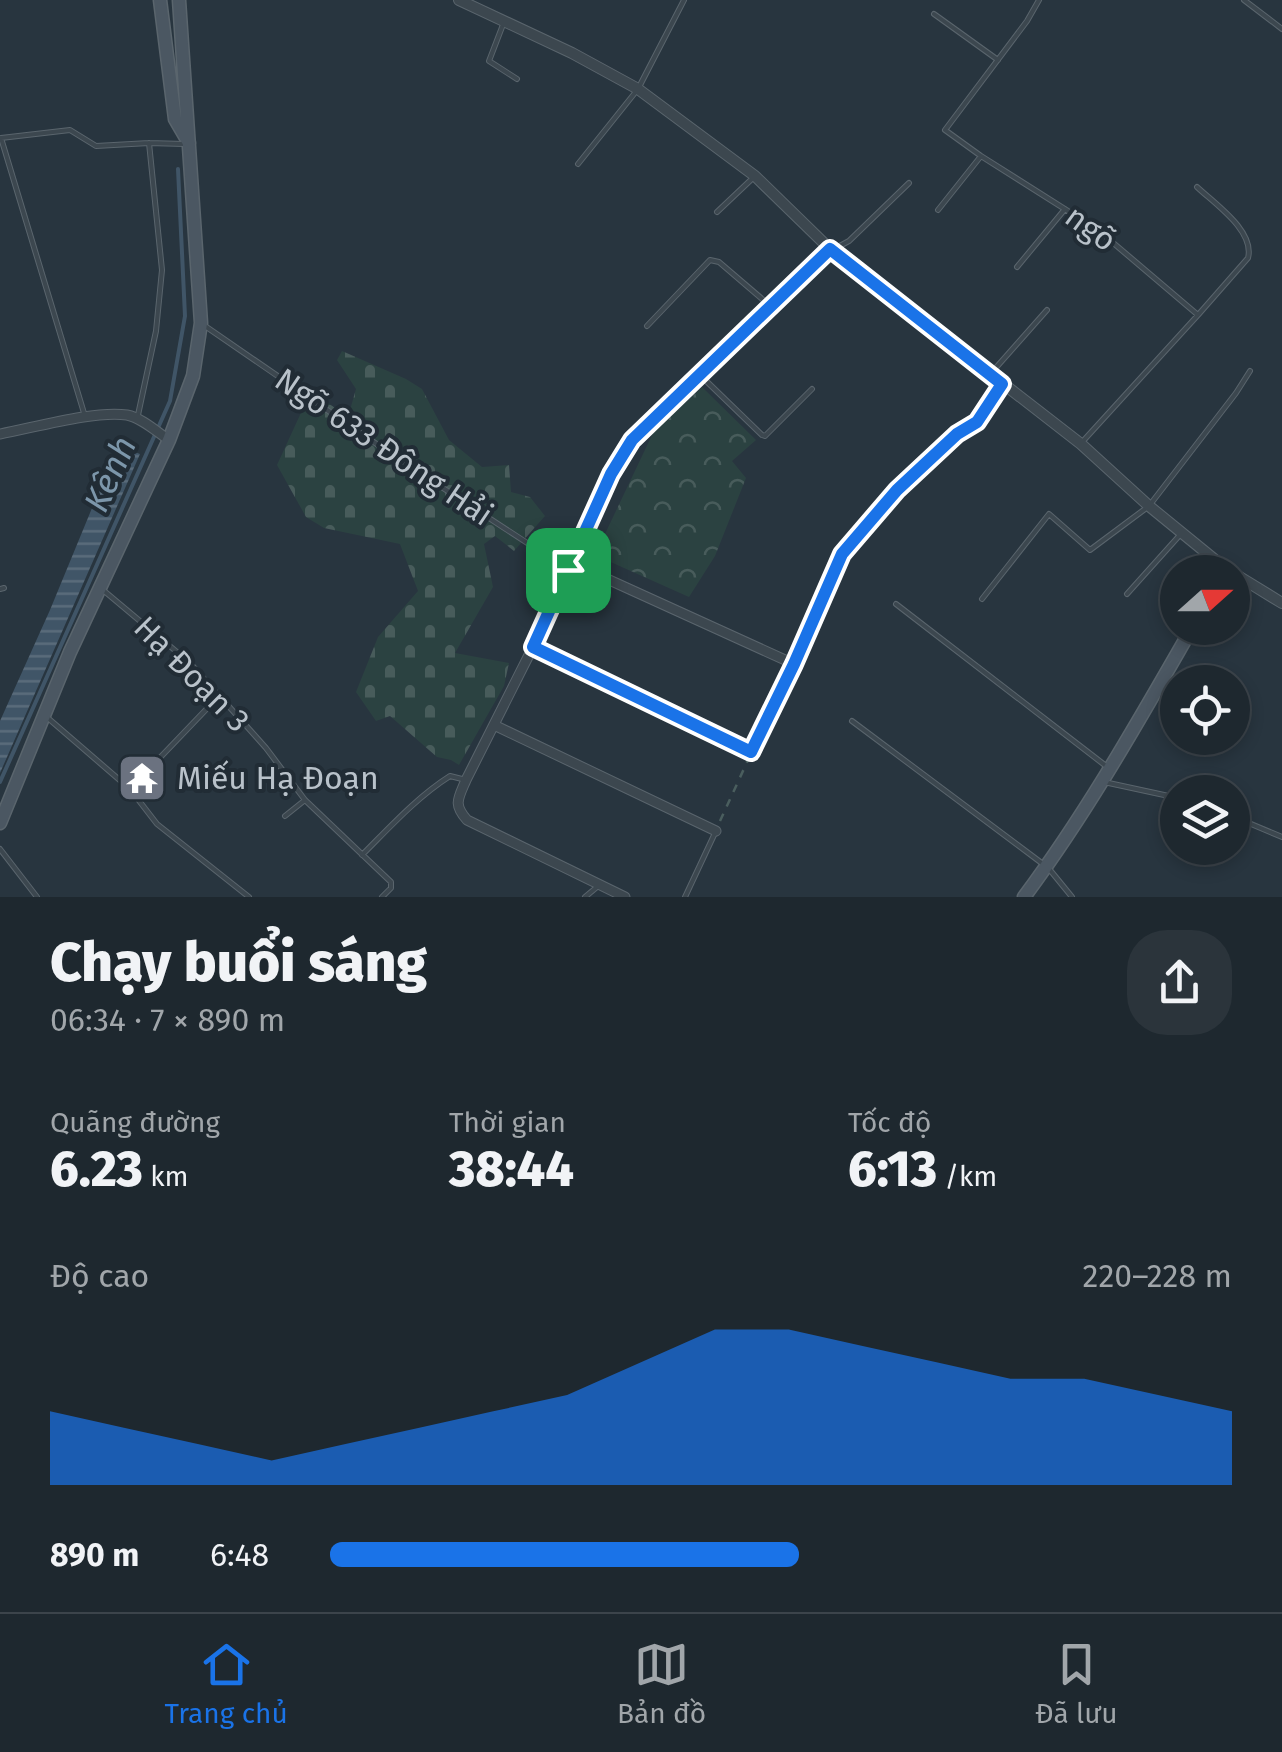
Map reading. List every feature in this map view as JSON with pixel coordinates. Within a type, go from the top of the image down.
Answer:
[{"type":"main road","points":[[160,0],[175,119],[190,145]]},
{"type":"main road","points":[[0,823],[193,376],[201,323],[180,0]]},
{"type":"main road","points":[[1024,897],[1107,776],[1182,645]]},
{"type":"street","points":[[459,0],[638,89],[755,176],[830,249],[1081,444],[1207,555]]},
{"type":"street","points":[[626,897],[467,820],[457,802],[611,474],[632,440],[830,249]]},
{"type":"street","points":[[0,434],[86,417],[126,415],[166,438]]},
{"type":"street","points":[[570,566],[794,664]]},
{"type":"street","points":[[1250,585],[1282,603]]},
{"type":"street","points":[[533,647],[751,752]]},
{"type":"street","points":[[494,725],[716,831]]},
{"type":"lane","points":[[484,12],[491,0]]},
{"type":"lane","points":[[578,164],[638,89],[684,0]]},
{"type":"lane","name":"ngõ","points":[[1039,0],[945,130],[1098,230],[1198,315]]},
{"type":"lane","points":[[1244,0],[1282,30]]},
{"type":"lane","points":[[934,14],[998,60]]},
{"type":"lane","points":[[504,22],[489,61],[517,79]]},
{"type":"lane","points":[[86,417],[0,138],[70,130],[96,146],[190,145]]},
{"type":"lane","points":[[136,419],[156,331],[162,270],[150,143]]},
{"type":"lane","points":[[938,210],[981,156]]},
{"type":"lane","points":[[717,212],[755,176]]},
{"type":"lane","points":[[830,249],[849,241],[908,183]]},
{"type":"lane","points":[[1081,444],[1248,258],[1250,246],[1244,233],[1197,187]]},
{"type":"lane","points":[[1016,267],[1066,209]]},
{"type":"lane","points":[[647,326],[710,260],[719,262],[771,306]]},
{"type":"lane","points":[[990,374],[1047,310]]},
{"type":"lane","name":"Ngõ 633 Đông Hải","points":[[201,323],[394,456],[570,566]]},
{"type":"lane","points":[[982,600],[1049,514],[1090,550],[1150,506],[1250,371]]},
{"type":"lane","points":[[700,375],[762,436],[812,390]]},
{"type":"lane","points":[[842,554],[897,490],[957,434],[977,422],[1002,384]]},
{"type":"lane","points":[[1127,594],[1182,533]]},
{"type":"lane","name":"Hạ Đoạn 3","points":[[99,587],[190,663],[266,748],[305,800],[390,882],[391,888],[382,897]]},
{"type":"lane","points":[[896,604],[1107,776],[1160,792]]},
{"type":"lane","points":[[130,789],[219,696]]},
{"type":"lane","points":[[45,716],[130,789],[157,824],[249,897]]},
{"type":"lane","points":[[852,721],[1047,867],[1072,897]]},
{"type":"lane","points":[[362,854],[444,780],[450,776],[466,780]]},
{"type":"lane","points":[[285,816],[305,800]]},
{"type":"lane","points":[[1250,824],[1282,837]]},
{"type":"lane","points":[[685,897],[716,831]]},
{"type":"lane","points":[[0,849],[37,897]]},
{"type":"lane","points":[[585,897],[600,885]]},
{"type":"path","points":[[716,831],[842,554]]},
{"type":"green space","points":[[342,351],[422,389],[449,440],[482,467],[509,465],[511,492],[530,497],[545,516],[514,551],[495,536],[484,544],[493,587],[455,653],[509,663],[504,686],[459,765],[437,757],[390,716],[376,721],[356,692],[378,637],[418,591],[400,544],[324,528],[306,517],[277,465],[311,391],[348,417],[356,389],[337,360]]},
{"type":"green space","points":[[702,387],[756,440],[732,461],[746,478],[715,556],[689,597],[595,555],[653,433]]},
{"type":"water","points":[[118,445],[140,454],[0,773],[0,721]]},
{"type":"waterway","name":"Kênh","points":[[0,782],[170,401],[185,316],[178,169]]},
{"type":"place","name":"Miếu Hạ Đoạn","points":[[142,778]]},
{"type":"route","points":[[830,249],[1002,384],[977,422],[957,434],[897,490],[842,554],[751,752],[533,647],[568,570],[611,474],[632,440],[830,249]]}]
